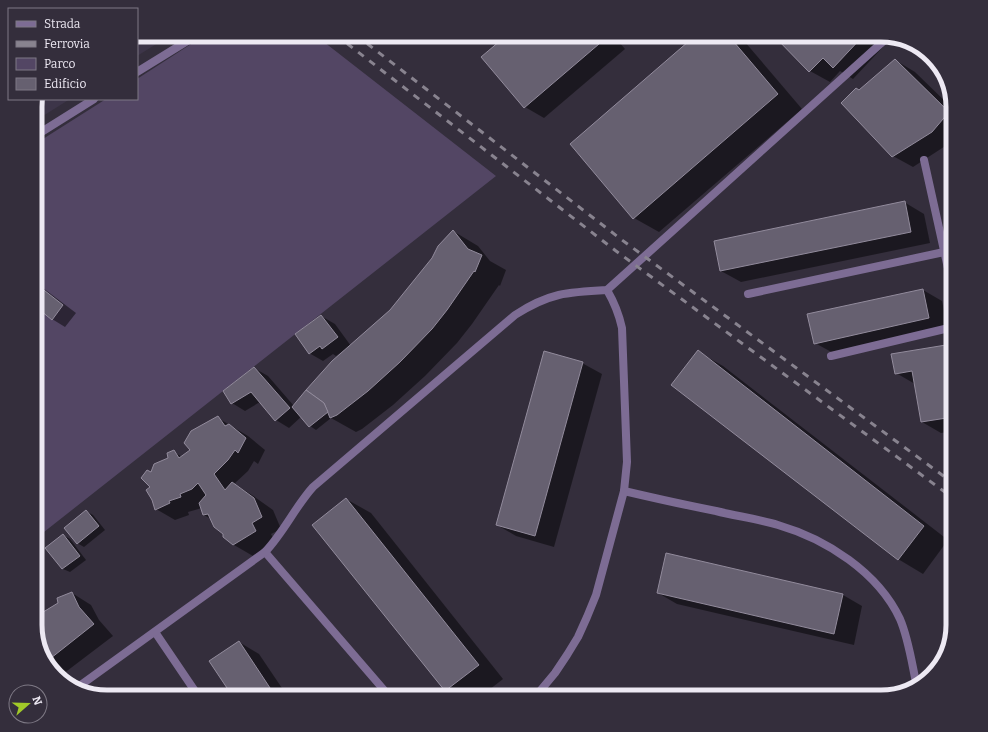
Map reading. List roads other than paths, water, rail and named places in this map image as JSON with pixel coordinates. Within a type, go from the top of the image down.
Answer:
[{"type":"street","points":[[138,71],[186,42]]},
{"type":"street","points":[[81,685],[265,552],[274,543],[298,504],[313,487],[515,315],[532,304],[550,296],[572,292],[607,290],[882,42]]},
{"type":"street","points":[[42,132],[92,100]]},
{"type":"street","points":[[924,160],[946,261]]},
{"type":"street","points":[[748,294],[944,252]]},
{"type":"street","points":[[541,690],[567,655],[578,637],[589,612],[596,595],[624,491],[627,462],[622,328],[620,317],[607,290]]},
{"type":"street","points":[[831,356],[946,329]]},
{"type":"street","points":[[624,491],[778,525],[827,546],[838,553],[868,576],[886,596],[900,619],[915,680]]},
{"type":"street","points":[[265,552],[384,690]]},
{"type":"street","points":[[155,632],[194,690]]},
{"type":"railway","points":[[345,42],[616,251],[946,493]]},
{"type":"railway","points":[[365,42],[622,240],[946,478]]}]
